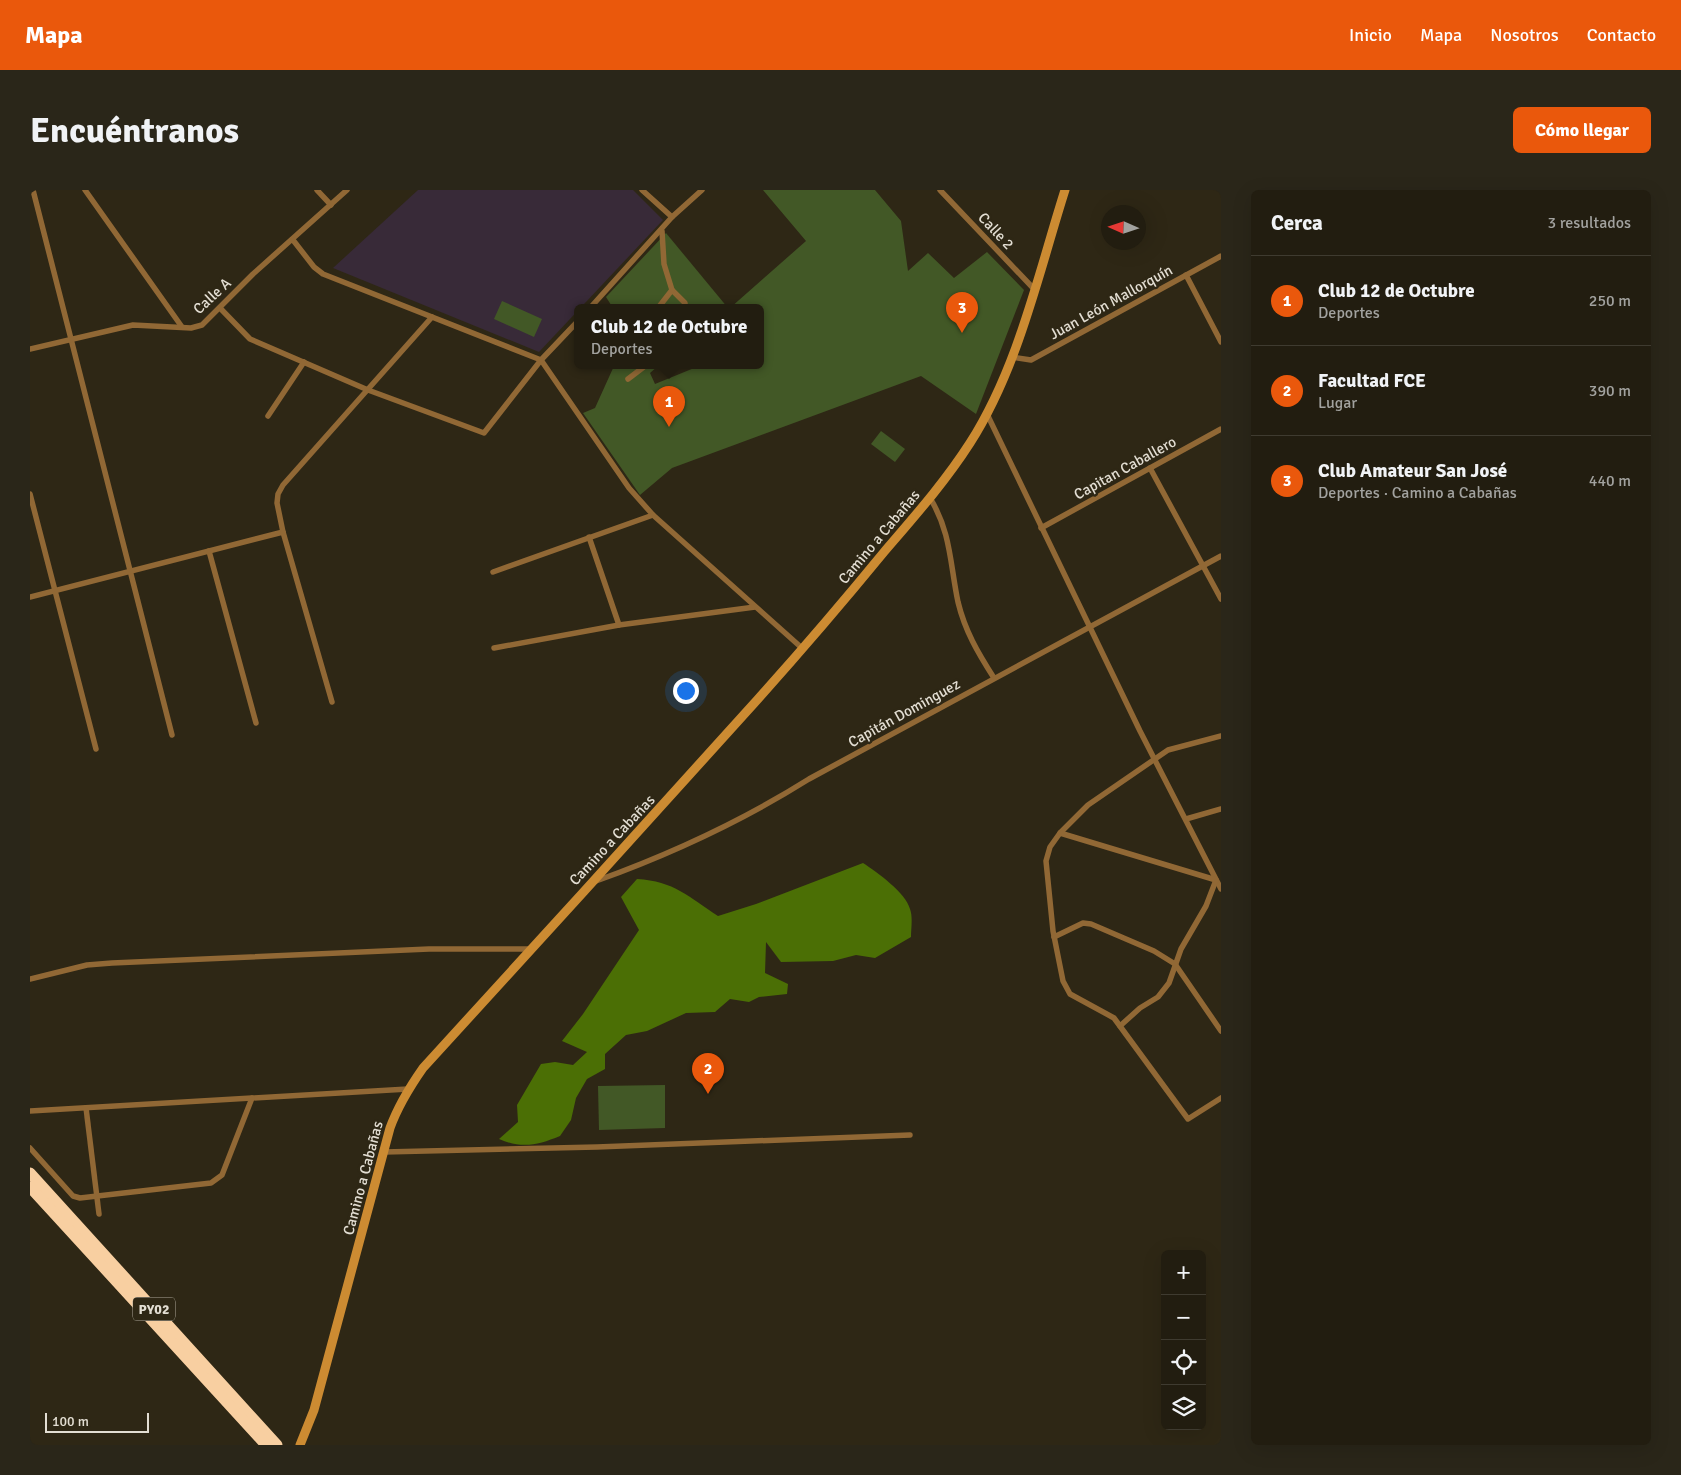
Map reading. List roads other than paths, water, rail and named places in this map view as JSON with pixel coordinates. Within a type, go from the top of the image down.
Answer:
[{"type":"highway","name":"PY02","points":[[30,1173],[277,1445]]},
{"type":"highway","name":"PY02","points":[[30,1187],[266,1445]]},
{"type":"street","points":[[33,190],[69,339],[172,735]]},
{"type":"street","points":[[85,190],[182,327]]},
{"type":"street","points":[[317,190],[331,205]]},
{"type":"street","name":"Calle A","points":[[30,349],[133,325],[182,327],[202,325],[253,274],[347,190]]},
{"type":"street","points":[[642,190],[672,217]]},
{"type":"street","points":[[594,304],[662,231],[672,217],[702,190]]},
{"type":"street","name":"Calle 2","points":[[940,190],[1033,293]]},
{"type":"street","name":"Camino a Cabañas","points":[[300,1445],[314,1410],[397,1108],[408,1089],[423,1068],[529,949],[594,882],[803,649],[930,498],[970,443],[986,414],[1012,357],[1065,190]]},
{"type":"street","points":[[662,231],[664,264],[672,290],[685,304]]},
{"type":"street","points":[[293,240],[314,267],[323,274],[541,360],[629,488],[653,514],[803,649]]},
{"type":"street","name":"Juan León Mallorquín","points":[[1012,357],[1031,360],[1221,256]]},
{"type":"street","points":[[1186,275],[1221,342]]},
{"type":"street","points":[[661,304],[672,290]]},
{"type":"street","points":[[220,308],[250,339],[368,390],[484,433],[541,360],[574,325]]},
{"type":"street","points":[[332,702],[283,532],[277,503],[283,485],[432,317]]},
{"type":"street","points":[[268,416],[304,362]]},
{"type":"street","points":[[628,379],[641,369]]},
{"type":"street","points":[[986,414],[1040,528],[1154,758],[1221,888]]},
{"type":"street","name":"Capitan Caballero","points":[[1040,528],[1221,429]]},
{"type":"street","points":[[1150,468],[1221,599]]},
{"type":"street","points":[[30,494],[32,514],[55,590],[96,749]]},
{"type":"street","points":[[930,498],[944,523],[958,602],[970,640],[994,678]]},
{"type":"street","points":[[493,572],[653,514]]},
{"type":"street","points":[[30,597],[283,532]]},
{"type":"street","points":[[589,538],[619,626]]},
{"type":"street","points":[[209,551],[256,723]]},
{"type":"street","name":"Capitán Dominguez","points":[[594,882],[702,838],[766,806],[810,779],[1221,556]]},
{"type":"street","points":[[494,648],[619,626],[755,607]]},
{"type":"street","points":[[1221,736],[1168,750],[1088,804],[1060,833],[1050,847],[1046,861],[1054,937],[1063,981],[1070,994],[1114,1018],[1188,1120],[1221,1098]]},
{"type":"street","points":[[1186,819],[1221,809]]},
{"type":"street","points":[[1060,833],[1216,880]]},
{"type":"street","points":[[1120,1026],[1140,1008],[1158,996],[1169,983],[1180,949],[1206,906],[1216,880]]},
{"type":"street","points":[[1054,937],[1083,923],[1091,924],[1154,951],[1175,964],[1221,1031]]},
{"type":"street","points":[[30,979],[86,966],[112,964],[429,949],[529,949]]},
{"type":"street","points":[[30,1111],[408,1089]]},
{"type":"street","points":[[30,1148],[73,1196],[80,1198],[216,1181],[222,1175],[252,1098]]},
{"type":"street","points":[[86,1108],[99,1214]]},
{"type":"street","points":[[384,1152],[597,1147],[910,1135]]},
{"type":"place","name":"Club Amateur San José","points":[[962,333]]},
{"type":"place","name":"Club 12 de Octubre","points":[[669,427]]},
{"type":"place","name":"Facultad FCE","points":[[708,1094]]}]
